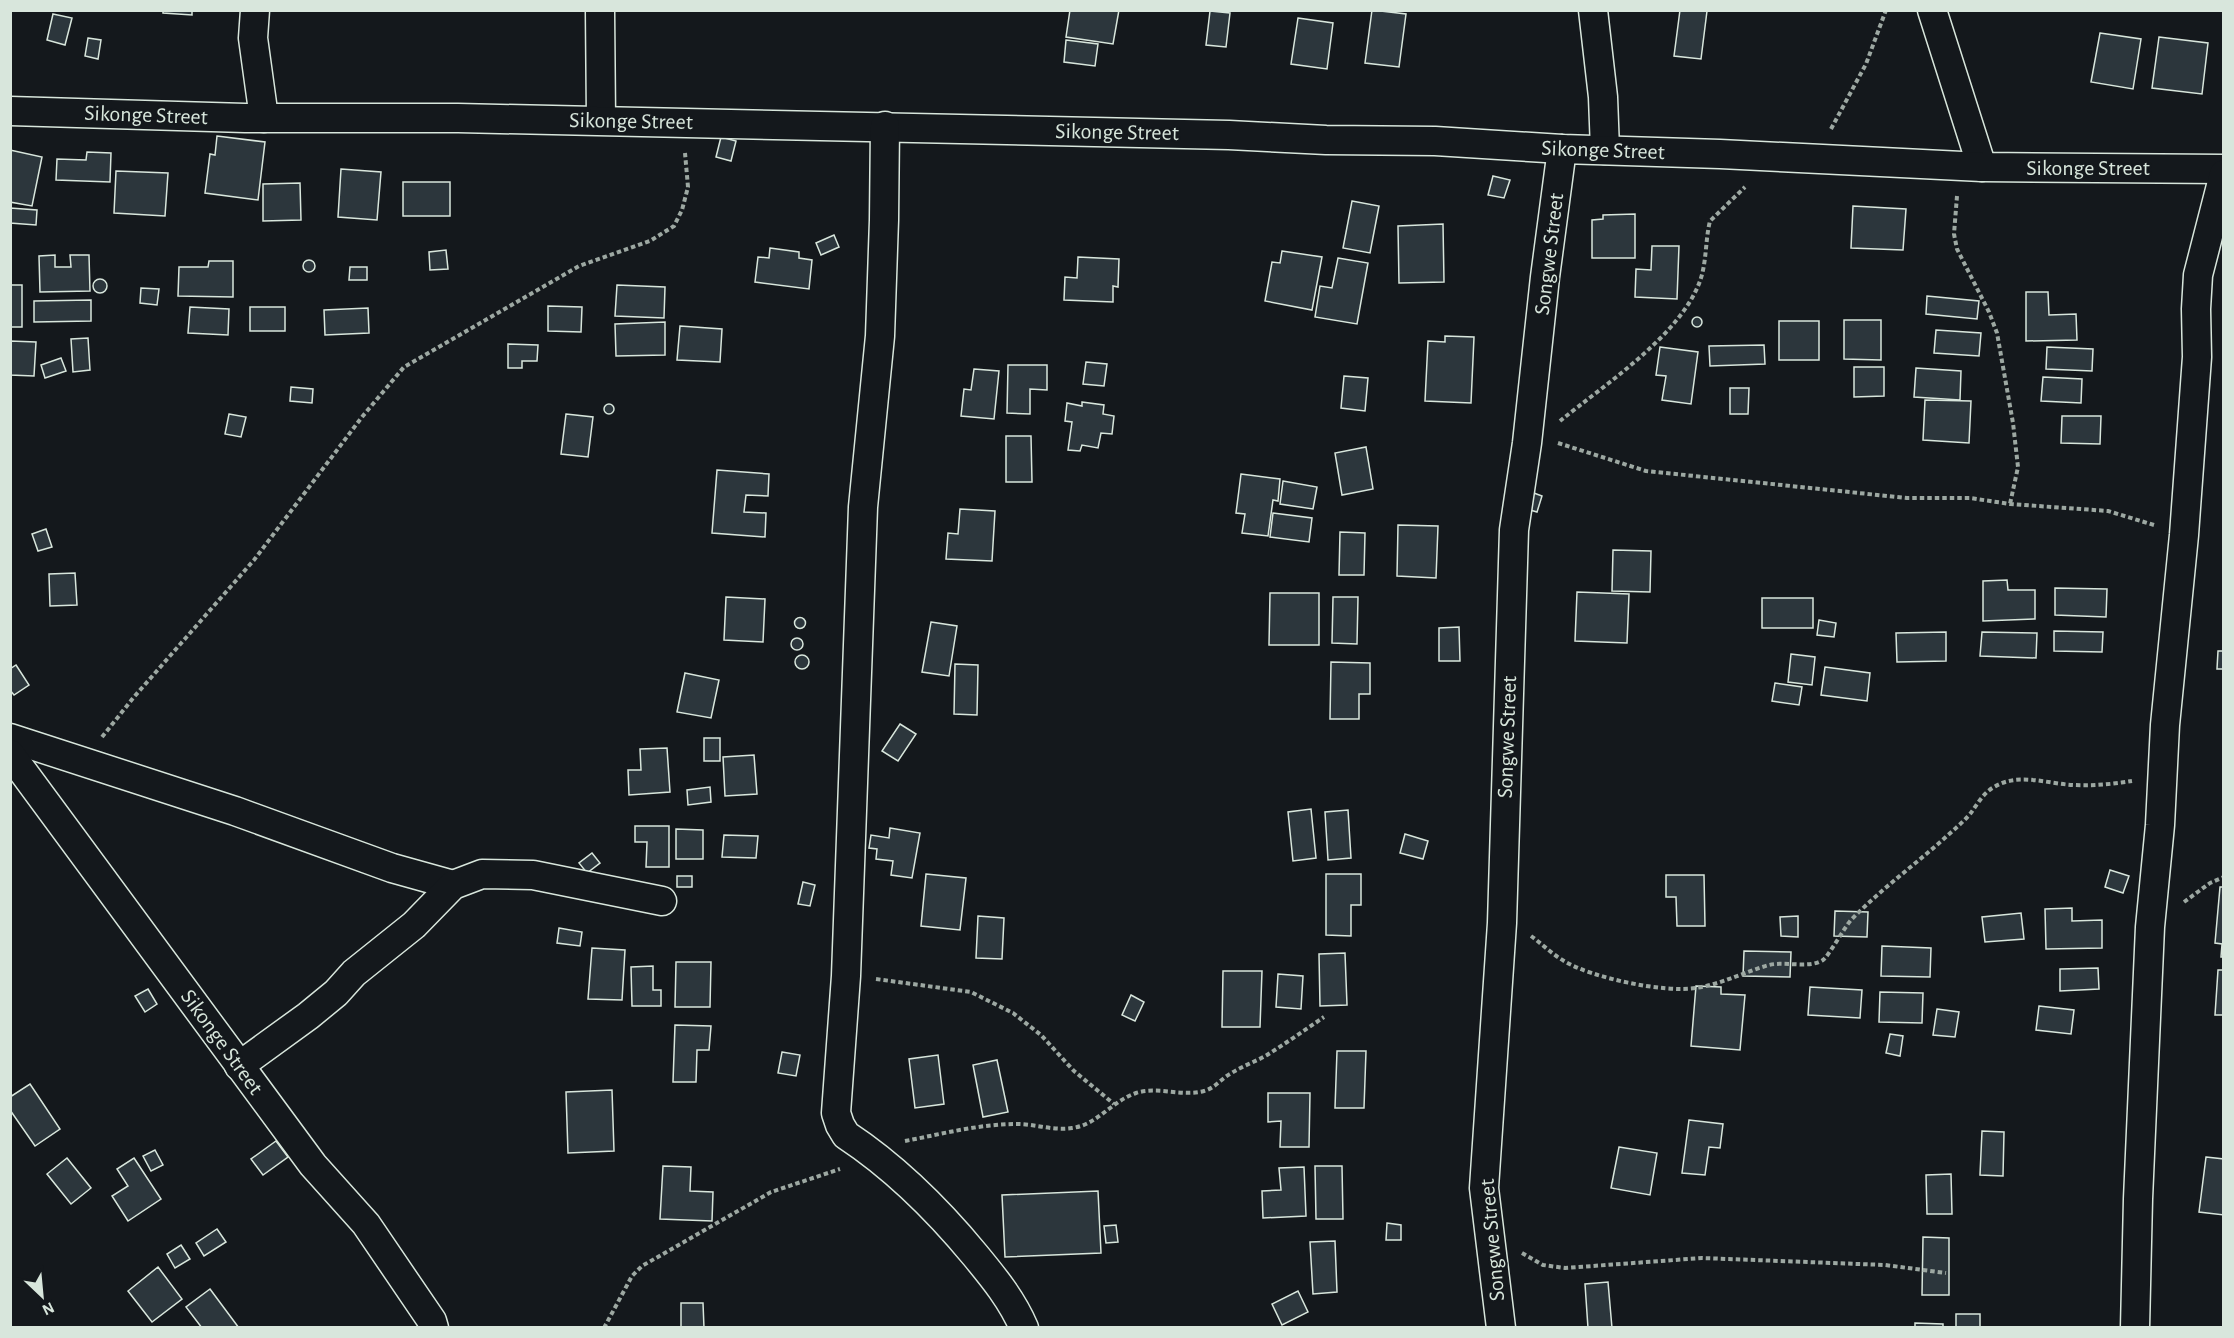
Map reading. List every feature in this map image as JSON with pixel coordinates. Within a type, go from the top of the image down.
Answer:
[{"type":"street","points":[[255,10],[253,38],[264,118]]},
{"type":"street","points":[[600,10],[601,120]]},
{"type":"street","points":[[1593,10],[1603,97],[1605,150]]},
{"type":"street","points":[[1932,10],[1972,166]]},
{"type":"street","name":"Sikonge Street","points":[[10,111],[264,118],[601,120],[1229,135],[1326,140],[1436,141],[1562,149],[1972,166],[2223,169]]},
{"type":"street","points":[[885,126],[885,220],[880,336],[863,507],[846,976],[836,1113],[846,1135],[918,1191],[948,1223],[1000,1285],[1016,1309],[1024,1328]]},
{"type":"street","name":"Songwe Street","points":[[1502,1327],[1484,1188],[1502,914],[1514,530],[1531,443],[1545,278],[1562,149]]},
{"type":"street","points":[[2135,1328],[2138,1199],[2150,927],[2184,535],[2197,357],[2198,275],[2223,174]]},
{"type":"street","points":[[10,738],[246,814],[392,868],[453,885]]},
{"type":"street","name":"Sikonge Street","points":[[10,754],[239,1066],[314,1165],[366,1224],[432,1321],[434,1328]]},
{"type":"street","points":[[239,1066],[309,1016],[336,993],[354,973],[414,925],[453,885],[482,874],[533,875],[663,901]]},
{"type":"path","points":[[1816,159],[1866,64],[1886,10]]},
{"type":"path","points":[[83,761],[134,697],[254,560],[362,417],[404,367],[579,266],[650,241],[674,226],[682,210],[688,187],[682,122]]},
{"type":"path","points":[[1531,443],[1627,369],[1680,315],[1699,282],[1707,250],[1710,221],[1742,189],[1788,157]]},
{"type":"path","points":[[1972,166],[1955,204],[1954,234],[1957,249],[1989,312],[1997,333],[2013,423],[2018,467],[2010,504]]},
{"type":"path","points":[[1531,443],[1560,444],[1646,471],[1666,474],[1907,498],[1970,498],[2010,504],[2108,511],[2184,535]]},
{"type":"path","points":[[1502,914],[1564,961],[1588,971],[1675,990],[1696,988],[1734,979],[1770,965],[1815,963],[1827,956],[1838,936],[1851,920],[1893,880],[1946,837],[1991,788],[2017,779],[2101,786],[2135,780],[2163,767]]},
{"type":"path","points":[[846,976],[971,993],[1014,1013],[1041,1035],[1074,1071],[1114,1104]]},
{"type":"path","points":[[604,1328],[632,1276],[642,1266],[771,1192],[867,1150],[962,1129],[1018,1124],[1072,1128],[1090,1122],[1114,1104],[1148,1090],[1204,1091],[1228,1075],[1265,1056],[1324,1017]]},
{"type":"path","points":[[1490,1235],[1543,1265],[1565,1268],[1702,1258],[1885,1265],[1946,1273]]},
{"type":"building","points":[[163,10],[192,10],[192,15],[163,13]]},
{"type":"building","points":[[1070,10],[1119,10],[1113,44],[1066,37]]},
{"type":"building","points":[[1372,10],[1406,14],[1399,67],[1365,63]]},
{"type":"building","points":[[1680,10],[1707,11],[1701,59],[1674,56]]},
{"type":"building","points":[[1210,11],[1230,13],[1226,47],[1206,45]]},
{"type":"building","points":[[53,14],[72,18],[65,45],[47,40]]},
{"type":"building","points":[[1298,18],[1333,23],[1327,69],[1291,64]]},
{"type":"building","points":[[2100,33],[2141,39],[2133,89],[2091,82]]},
{"type":"building","points":[[2159,37],[2208,43],[2202,94],[2152,88]]},
{"type":"building","points":[[88,38],[101,40],[98,59],[85,56]]},
{"type":"building","points":[[1066,40],[1098,44],[1095,66],[1064,62]]},
{"type":"building","points":[[217,136],[265,142],[258,200],[205,193],[210,154],[215,155]]},
{"type":"building","points":[[721,137],[736,141],[731,161],[716,157]]},
{"type":"building","points":[[10,150],[42,157],[32,206],[10,202]]},
{"type":"building","points":[[87,152],[111,153],[110,182],[56,180],[57,159],[86,160]]},
{"type":"building","points":[[341,169],[381,172],[377,220],[338,217]]},
{"type":"building","points":[[116,171],[168,173],[165,216],[114,213]]},
{"type":"building","points":[[1493,176],[1510,180],[1504,198],[1488,195]]},
{"type":"building","points":[[403,182],[450,182],[450,216],[403,216]]},
{"type":"building","points":[[300,183],[301,220],[263,221],[263,184]]},
{"type":"building","points":[[1352,201],[1379,206],[1370,253],[1343,248]]},
{"type":"building","points":[[1853,206],[1906,209],[1903,250],[1851,248]]},
{"type":"building","points":[[10,208],[37,210],[36,225],[10,223]]},
{"type":"building","points":[[1635,214],[1635,258],[1592,258],[1592,220],[1603,219],[1603,215]]},
{"type":"building","points":[[1443,224],[1444,282],[1399,283],[1398,226]]},
{"type":"building","points":[[834,235],[839,247],[821,255],[816,243]]},
{"type":"building","points":[[1652,246],[1679,246],[1677,299],[1635,297],[1636,269],[1651,270]]},
{"type":"building","points":[[770,248],[799,252],[799,258],[812,260],[809,289],[755,282],[758,257],[769,258]]},
{"type":"building","points":[[446,250],[448,269],[430,270],[429,252]]},
{"type":"building","points":[[1282,251],[1322,257],[1312,310],[1265,301],[1272,262],[1280,263]]},
{"type":"building","points":[[55,255],[55,267],[71,267],[70,255],[89,255],[90,291],[40,292],[39,256]]},
{"type":"building","points":[[1078,257],[1119,259],[1118,287],[1113,286],[1113,302],[1064,300],[1065,277],[1077,278]]},
{"type":"building","points":[[1338,258],[1368,263],[1357,324],[1315,317],[1320,286],[1332,288]]},
{"type":"building","points":[[311,260],[314,261],[314,271],[307,272],[304,271],[303,264],[304,261]]},
{"type":"building","points":[[209,261],[233,261],[233,297],[178,296],[179,267],[208,267]]},
{"type":"building","points":[[350,267],[367,267],[367,280],[349,280]]},
{"type":"building","points":[[100,279],[105,281],[107,286],[105,291],[100,293],[95,291],[93,286],[95,281]]},
{"type":"building","points":[[10,285],[22,285],[22,327],[10,327]]},
{"type":"building","points":[[617,285],[665,287],[664,318],[615,316]]},
{"type":"building","points":[[141,288],[159,289],[157,305],[140,303]]},
{"type":"building","points":[[2026,292],[2048,292],[2049,315],[2076,314],[2077,340],[2026,341]]},
{"type":"building","points":[[1927,296],[1979,301],[1977,319],[1926,314]]},
{"type":"building","points":[[91,300],[91,321],[34,322],[34,301]]},
{"type":"building","points":[[548,306],[582,307],[581,332],[548,331]]},
{"type":"building","points":[[190,307],[229,309],[228,335],[188,333]]},
{"type":"building","points":[[250,307],[285,307],[285,331],[250,331]]},
{"type":"building","points":[[368,308],[369,333],[325,335],[324,310]]},
{"type":"building","points":[[1697,317],[1701,318],[1701,326],[1697,327],[1693,326],[1692,322],[1693,318]]},
{"type":"building","points":[[1844,320],[1881,320],[1881,360],[1844,359]]},
{"type":"building","points":[[1779,321],[1819,321],[1819,360],[1779,360]]},
{"type":"building","points":[[665,322],[665,355],[616,356],[615,324]]},
{"type":"building","points":[[680,326],[722,329],[720,362],[677,360]]},
{"type":"building","points":[[1936,330],[1981,333],[1979,356],[1934,353]]},
{"type":"building","points":[[1445,336],[1474,337],[1471,403],[1425,401],[1428,341],[1445,342]]},
{"type":"building","points":[[88,338],[90,370],[73,372],[71,339]]},
{"type":"building","points":[[10,341],[36,342],[34,376],[10,375]]},
{"type":"building","points":[[508,344],[538,345],[537,361],[522,361],[522,368],[508,368]]},
{"type":"building","points":[[1764,345],[1765,364],[1710,366],[1709,346]]},
{"type":"building","points":[[1660,347],[1698,352],[1691,404],[1662,400],[1666,376],[1656,375]]},
{"type":"building","points":[[2047,347],[2093,349],[2092,371],[2046,369]]},
{"type":"building","points":[[61,358],[66,371],[45,378],[41,365]]},
{"type":"building","points":[[1086,362],[1107,364],[1104,386],[1083,384]]},
{"type":"building","points":[[1008,365],[1047,365],[1047,390],[1030,389],[1030,414],[1007,413]]},
{"type":"building","points":[[1854,367],[1884,367],[1884,396],[1854,397]]},
{"type":"building","points":[[1916,368],[1961,371],[1960,400],[1914,397]]},
{"type":"building","points":[[974,369],[999,371],[994,419],[961,416],[964,389],[971,390]]},
{"type":"building","points":[[1344,376],[1368,378],[1365,411],[1341,408]]},
{"type":"building","points":[[2043,377],[2082,379],[2081,403],[2041,401]]},
{"type":"building","points":[[291,387],[313,389],[312,403],[290,401]]},
{"type":"building","points":[[1730,388],[1749,388],[1748,414],[1730,414]]},
{"type":"building","points":[[1925,400],[1971,401],[1969,443],[1923,440]]},
{"type":"building","points":[[1082,402],[1104,405],[1103,414],[1114,416],[1112,434],[1101,433],[1098,448],[1082,445],[1080,451],[1068,450],[1072,422],[1065,421],[1067,403],[1082,406]]},
{"type":"building","points":[[609,404],[613,405],[613,413],[609,414],[605,413],[604,409],[605,405]]},
{"type":"building","points":[[229,414],[246,417],[241,437],[225,434]]},
{"type":"building","points":[[566,414],[593,417],[588,457],[561,454]]},
{"type":"building","points":[[2062,416],[2101,416],[2100,444],[2061,443]]},
{"type":"building","points":[[1006,436],[1031,436],[1032,482],[1006,482]]},
{"type":"building","points":[[1366,447],[1373,489],[1342,495],[1335,453]]},
{"type":"building","points":[[717,470],[769,474],[768,496],[746,495],[744,512],[766,513],[765,537],[712,533]]},
{"type":"building","points":[[1241,474],[1280,479],[1278,501],[1273,500],[1268,536],[1242,533],[1245,514],[1236,513]]},
{"type":"building","points":[[1283,481],[1317,487],[1313,509],[1280,504]]},
{"type":"building","points":[[1523,489],[1542,496],[1537,512],[1517,506]]},
{"type":"building","points":[[960,509],[995,511],[992,561],[946,559],[948,533],[958,534]]},
{"type":"building","points":[[1273,513],[1312,518],[1309,542],[1270,537]]},
{"type":"building","points":[[1398,525],[1438,526],[1436,578],[1397,576]]},
{"type":"building","points":[[46,529],[52,547],[38,551],[32,534]]},
{"type":"building","points":[[1340,532],[1365,533],[1364,575],[1339,575]]},
{"type":"building","points":[[1613,550],[1651,551],[1650,592],[1612,591]]},
{"type":"building","points":[[75,573],[77,605],[50,606],[49,574]]},
{"type":"building","points":[[2007,580],[2008,590],[2035,590],[2035,619],[1983,621],[1983,581]]},
{"type":"building","points":[[2055,588],[2107,589],[2106,617],[2055,615]]},
{"type":"building","points":[[1577,592],[1629,594],[1627,643],[1575,641]]},
{"type":"building","points":[[1270,593],[1319,593],[1319,645],[1269,645]]},
{"type":"building","points":[[726,597],[765,599],[763,642],[724,640]]},
{"type":"building","points":[[1333,597],[1358,597],[1357,644],[1332,643]]},
{"type":"building","points":[[1762,598],[1813,598],[1813,628],[1762,628]]},
{"type":"building","points":[[800,617],[806,623],[800,629],[794,623]]},
{"type":"building","points":[[1819,620],[1836,623],[1834,637],[1817,635]]},
{"type":"building","points":[[931,622],[957,626],[949,676],[922,672]]},
{"type":"building","points":[[1459,627],[1460,661],[1439,661],[1439,628]]},
{"type":"building","points":[[2054,631],[2103,632],[2102,652],[2054,651]]},
{"type":"building","points":[[1946,632],[1946,661],[1897,662],[1896,633]]},
{"type":"building","points":[[1982,632],[2037,633],[2036,658],[1980,656]]},
{"type":"building","points":[[797,638],[803,644],[797,650],[791,644]]},
{"type":"building","points":[[2218,651],[2224,651],[2224,669],[2217,669]]},
{"type":"building","points":[[1791,654],[1815,657],[1812,685],[1788,682]]},
{"type":"building","points":[[802,655],[807,657],[809,662],[807,667],[802,669],[797,667],[795,662],[797,657]]},
{"type":"building","points":[[1331,662],[1370,663],[1370,694],[1359,694],[1359,719],[1330,719]]},
{"type":"building","points":[[955,664],[978,665],[977,715],[954,714]]},
{"type":"building","points":[[16,665],[29,685],[14,695],[10,690],[10,669]]},
{"type":"building","points":[[1825,667],[1870,673],[1867,701],[1821,695]]},
{"type":"building","points":[[685,673],[719,680],[711,718],[677,712]]},
{"type":"building","points":[[1775,683],[1802,687],[1799,705],[1772,701]]},
{"type":"building","points":[[900,724],[916,734],[898,761],[882,751]]},
{"type":"building","points":[[704,738],[720,738],[720,761],[704,761]]},
{"type":"building","points":[[667,748],[670,792],[629,795],[628,770],[641,770],[640,749]]},
{"type":"building","points":[[754,755],[757,794],[725,796],[723,757]]},
{"type":"building","points":[[710,787],[711,802],[688,805],[687,790]]},
{"type":"building","points":[[1311,809],[1316,858],[1293,861],[1288,812]]},
{"type":"building","points":[[1348,810],[1351,858],[1328,860],[1325,812]]},
{"type":"building","points":[[635,826],[669,826],[669,867],[646,867],[647,842],[635,842]]},
{"type":"building","points":[[890,828],[920,833],[912,878],[891,875],[893,861],[876,859],[877,849],[869,848],[871,835],[889,838]]},
{"type":"building","points":[[676,829],[703,830],[703,859],[676,859]]},
{"type":"building","points":[[1405,834],[1428,841],[1423,859],[1400,853]]},
{"type":"building","points":[[724,835],[758,836],[756,858],[722,857]]},
{"type":"building","points":[[592,853],[600,863],[587,873],[579,863]]},
{"type":"building","points":[[2110,870],[2129,876],[2123,893],[2105,887]]},
{"type":"building","points":[[926,874],[966,878],[960,930],[921,926]]},
{"type":"building","points":[[1326,874],[1361,874],[1361,905],[1351,905],[1351,936],[1326,935]]},
{"type":"building","points":[[1666,875],[1704,875],[1705,926],[1677,926],[1676,897],[1666,897]]},
{"type":"building","points":[[677,876],[692,876],[692,887],[677,887]]},
{"type":"building","points":[[803,882],[815,885],[810,906],[798,904]]},
{"type":"building","points":[[2220,887],[2224,887],[2224,957],[2221,957],[2222,944],[2215,943]]},
{"type":"building","points":[[2072,908],[2072,921],[2102,920],[2102,948],[2046,949],[2045,909]]},
{"type":"building","points":[[1835,911],[1868,912],[1867,937],[1834,936]]},
{"type":"building","points":[[2021,913],[2024,939],[1985,942],[1982,917]]},
{"type":"building","points":[[978,916],[1004,918],[1002,959],[976,958]]},
{"type":"building","points":[[1798,916],[1798,937],[1781,936],[1780,917]]},
{"type":"building","points":[[559,928],[582,932],[580,946],[557,943]]},
{"type":"building","points":[[1882,946],[1931,948],[1930,977],[1881,976]]},
{"type":"building","points":[[592,948],[625,950],[622,1000],[588,999]]},
{"type":"building","points":[[1744,951],[1791,952],[1790,977],[1743,976]]},
{"type":"building","points":[[1345,953],[1347,1005],[1320,1006],[1319,954]]},
{"type":"building","points":[[676,962],[711,962],[710,1007],[675,1007]]},
{"type":"building","points":[[653,966],[653,990],[661,990],[661,1006],[632,1006],[631,967]]},
{"type":"building","points":[[2098,968],[2099,989],[2060,991],[2060,969]]},
{"type":"building","points":[[2218,970],[2224,970],[2224,1015],[2215,1015]]},
{"type":"building","points":[[1223,971],[1262,971],[1260,1027],[1222,1027]]},
{"type":"building","points":[[1278,974],[1303,976],[1301,1009],[1276,1007]]},
{"type":"building","points":[[1696,986],[1721,987],[1721,994],[1745,995],[1740,1050],[1691,1046]]},
{"type":"building","points":[[1810,987],[1862,990],[1860,1018],[1808,1015]]},
{"type":"building","points":[[148,989],[157,1004],[145,1012],[135,996]]},
{"type":"building","points":[[1880,992],[1923,993],[1922,1023],[1879,1022]]},
{"type":"building","points":[[1131,995],[1144,1002],[1135,1021],[1122,1015]]},
{"type":"building","points":[[2039,1006],[2074,1010],[2071,1034],[2036,1030]]},
{"type":"building","points":[[1937,1009],[1959,1012],[1955,1037],[1933,1035]]},
{"type":"building","points":[[675,1025],[711,1026],[709,1050],[697,1050],[696,1082],[673,1082]]},
{"type":"building","points":[[1890,1034],[1903,1036],[1900,1056],[1886,1053]]},
{"type":"building","points":[[1337,1051],[1366,1051],[1364,1108],[1335,1108]]},
{"type":"building","points":[[782,1052],[800,1055],[796,1076],[778,1073]]},
{"type":"building","points":[[938,1055],[944,1104],[915,1108],[909,1059]]},
{"type":"building","points":[[997,1060],[1008,1112],[983,1117],[973,1065]]},
{"type":"building","points":[[30,1084],[60,1129],[35,1146],[10,1110],[10,1097]]},
{"type":"building","points":[[612,1090],[614,1151],[568,1153],[566,1092]]},
{"type":"building","points":[[1268,1093],[1310,1093],[1309,1147],[1280,1147],[1281,1121],[1268,1122]]},
{"type":"building","points":[[1689,1120],[1723,1124],[1720,1148],[1709,1147],[1705,1175],[1682,1173]]},
{"type":"building","points":[[1982,1131],[2004,1132],[2003,1176],[1980,1175]]},
{"type":"building","points":[[276,1141],[288,1157],[263,1175],[251,1159]]},
{"type":"building","points":[[1619,1147],[1657,1153],[1650,1195],[1611,1188]]},
{"type":"building","points":[[155,1150],[163,1165],[151,1171],[143,1156]]},
{"type":"building","points":[[2206,1157],[2224,1159],[2224,1215],[2199,1212]]},
{"type":"building","points":[[67,1158],[91,1188],[71,1204],[47,1174]]},
{"type":"building","points":[[134,1158],[161,1199],[128,1221],[112,1196],[128,1186],[117,1169]]},
{"type":"building","points":[[663,1166],[691,1167],[690,1191],[713,1192],[712,1221],[660,1219]]},
{"type":"building","points":[[1315,1166],[1342,1166],[1343,1219],[1316,1219]]},
{"type":"building","points":[[1304,1167],[1306,1216],[1263,1218],[1262,1191],[1281,1190],[1279,1168]]},
{"type":"building","points":[[1951,1174],[1952,1214],[1927,1214],[1926,1175]]},
{"type":"building","points":[[1098,1191],[1101,1253],[1005,1257],[1002,1195]]},
{"type":"building","points":[[1387,1223],[1401,1225],[1401,1240],[1386,1240]]},
{"type":"building","points":[[1116,1225],[1118,1242],[1106,1243],[1104,1226]]},
{"type":"building","points":[[217,1229],[226,1242],[204,1256],[196,1243]]},
{"type":"building","points":[[1923,1237],[1949,1238],[1949,1295],[1922,1295]]},
{"type":"building","points":[[1335,1241],[1337,1292],[1313,1294],[1310,1242]]},
{"type":"building","points":[[181,1245],[190,1259],[175,1268],[167,1254]]},
{"type":"building","points":[[158,1267],[182,1299],[152,1322],[128,1291]]},
{"type":"building","points":[[1608,1282],[1612,1328],[1588,1328],[1585,1284]]},
{"type":"building","points":[[210,1289],[239,1328],[202,1328],[186,1307]]},
{"type":"building","points":[[1298,1291],[1308,1312],[1282,1325],[1272,1304]]},
{"type":"building","points":[[681,1303],[703,1303],[704,1328],[681,1328]]},
{"type":"building","points":[[1956,1314],[1980,1314],[1980,1328],[1956,1328]]},
{"type":"building","points":[[1915,1323],[1943,1324],[1943,1328],[1915,1328]]}]
